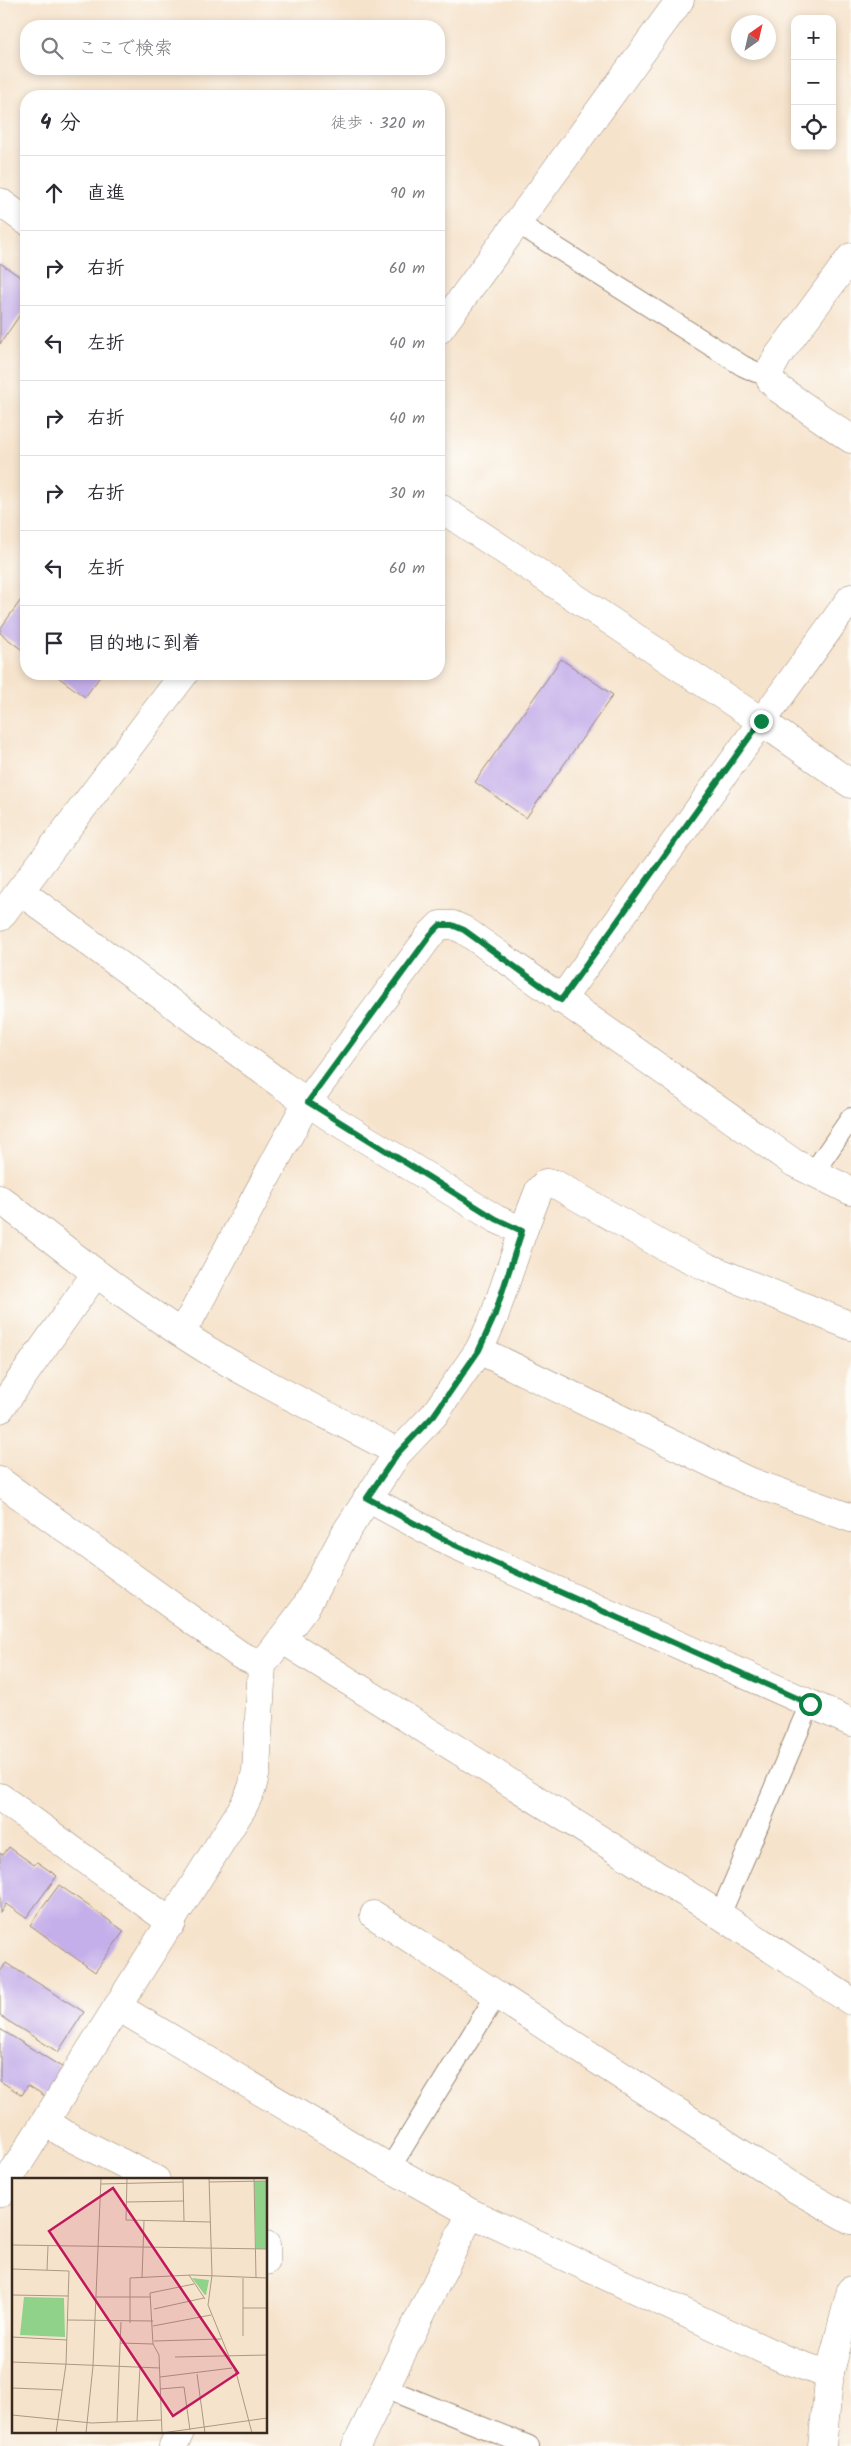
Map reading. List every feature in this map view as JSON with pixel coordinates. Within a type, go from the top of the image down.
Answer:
[{"type":"street","points":[[445,322],[680,0]]},
{"type":"street","points":[[0,202],[20,217]]},
{"type":"street","points":[[851,257],[778,356],[768,374],[771,381],[779,389],[851,439]]},
{"type":"street","points":[[445,511],[761,721],[851,784]]},
{"type":"street","points":[[561,1000],[851,598]]},
{"type":"street","points":[[0,918],[179,680]]},
{"type":"street","points":[[20,891],[308,1102],[496,1219],[522,1231]]},
{"type":"street","points":[[180,1332],[192,1315],[308,1102],[431,934],[440,925],[452,925],[464,930],[794,1163],[851,1191]]},
{"type":"street","points":[[0,2194],[172,1923],[243,1807],[252,1788],[256,1771],[262,1665],[283,1640],[305,1608],[367,1498],[397,1454],[434,1415],[479,1350],[494,1317],[522,1231],[539,1190],[546,1183],[555,1184],[663,1246],[707,1267],[851,1326]]},
{"type":"street","points":[[0,1199],[96,1273],[180,1332],[219,1357],[386,1446],[397,1454]]},
{"type":"street","points":[[0,1409],[96,1273]]},
{"type":"street","points":[[479,1350],[746,1480],[851,1518]]},
{"type":"street","points":[[0,1482],[240,1655],[262,1665]]},
{"type":"street","points":[[367,1498],[453,1544],[851,1722]]},
{"type":"street","points":[[283,1640],[720,1915],[851,2001]]},
{"type":"street","points":[[0,1797],[172,1923]]},
{"type":"street","points":[[374,1915],[796,2189],[851,2220]]},
{"type":"street","points":[[118,2007],[390,2168],[471,2213],[784,2359],[818,2371],[830,2372]]},
{"type":"street","points":[[46,2122],[66,2135],[152,2178]]},
{"type":"street","points":[[356,2446],[471,2213]]},
{"type":"street","points":[[822,2446],[830,2372],[851,2290]]},
{"type":"street","points":[[173,2446],[179,2434]]},
{"type":"lane","points":[[516,222],[743,366],[756,372],[768,374]]},
{"type":"lane","points":[[813,1173],[851,1118]]},
{"type":"lane","points":[[720,1915],[810,1704]]},
{"type":"lane","points":[[390,2168],[497,1994]]},
{"type":"lane","points":[[385,2388],[529,2446]]},
{"type":"building","points":[[0,263],[20,277],[20,315],[0,344]]},
{"type":"building","points":[[20,601],[20,648],[0,633],[0,629]]},
{"type":"building","points":[[561,659],[613,695],[526,818],[475,782]]},
{"type":"building","points":[[62,680],[98,680],[85,697]]},
{"type":"building","points":[[9,1847],[34,1865],[37,1862],[57,1876],[26,1918],[6,1904],[0,1913],[0,1853],[3,1855]]},
{"type":"building","points":[[59,1885],[124,1931],[95,1972],[30,1925]]},
{"type":"building","points":[[6,1963],[84,2012],[58,2052],[0,2016],[0,1972]]},
{"type":"building","points":[[0,2029],[65,2069],[48,2098],[28,2085],[22,2095],[0,2081]]},
{"type":"route","points":[[761,721],[561,1000],[464,930],[452,925],[440,925],[431,934],[321,1081],[308,1102],[333,1120],[496,1219],[522,1231],[494,1317],[479,1350],[434,1415],[397,1454],[367,1498],[453,1544],[810,1704]]}]
